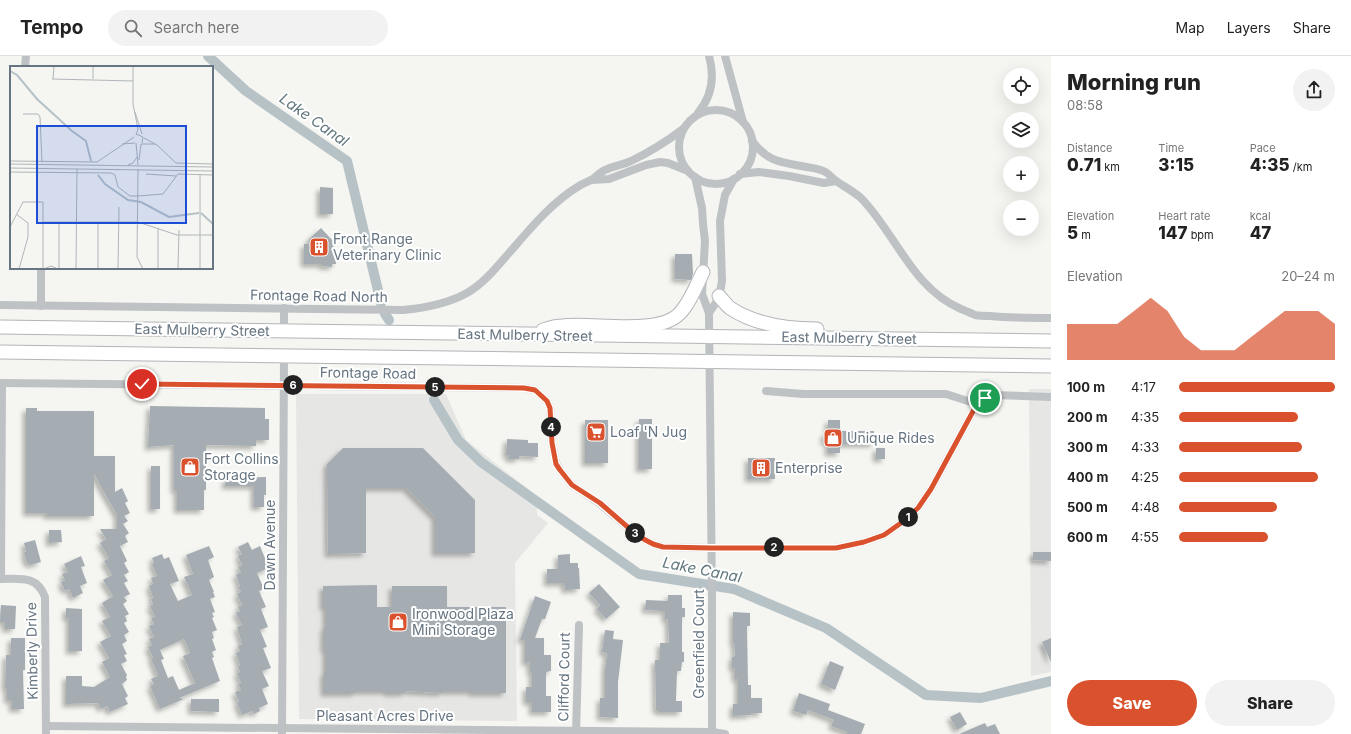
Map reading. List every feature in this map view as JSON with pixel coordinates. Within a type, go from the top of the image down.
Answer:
[{"type":"highway","points":[[521,335],[562,326],[646,326],[668,322],[678,315],[686,306],[703,272]]},
{"type":"highway","points":[[719,296],[728,307],[740,314],[771,324],[802,329],[867,330],[906,339]]},
{"type":"highway","name":"East Mulberry Street","points":[[0,327],[1051,341]]},
{"type":"highway","name":"East Mulberry Street","points":[[0,352],[1051,366]]},
{"type":"street","points":[[25,66],[26,56]]},
{"type":"street","points":[[697,115],[706,104],[711,88],[713,75],[709,56]]},
{"type":"street","points":[[725,56],[743,122]]},
{"type":"street","points":[[716,110],[726,111],[736,116],[743,122],[749,131],[752,140],[752,151],[750,161],[737,176],[725,194],[721,208],[722,280],[719,296],[709,313],[702,294],[704,241],[702,208],[691,174],[684,165],[679,149],[679,139],[689,121],[706,111],[716,110]]},
{"type":"street","name":"Frontage Road North","points":[[0,306],[403,310],[440,304],[458,298],[479,284],[542,217],[560,200],[579,186],[605,170],[650,152],[683,130]]},
{"type":"street","points":[[752,140],[759,149],[771,159],[778,162],[826,172],[836,181],[861,198],[912,269],[925,284],[940,297],[976,315],[1051,318]]},
{"type":"street","points":[[591,180],[609,179],[646,165],[660,162],[668,163],[710,183],[726,182],[737,176],[759,172],[797,177],[824,183],[836,181]]},
{"type":"street","points":[[41,269],[41,306]]},
{"type":"street","points":[[284,308],[284,331]]},
{"type":"street","name":"Greenfield Court","points":[[709,313],[712,733]]},
{"type":"street","name":"Dawn Avenue","points":[[282,731],[284,356]]},
{"type":"street","points":[[0,579],[1,383]]},
{"type":"street","name":"Frontage Road","points":[[1,383],[524,388],[535,390],[547,401],[550,408],[552,443],[556,464],[572,485],[600,503],[638,536],[653,544],[663,547],[836,548],[864,542],[884,535],[918,508],[931,489],[977,404]]},
{"type":"street","points":[[766,391],[803,394],[946,394],[977,404],[985,398],[994,395],[1051,397]]},
{"type":"street","name":"Kimberly Drive","points":[[0,579],[26,579],[33,581],[43,590],[45,597],[46,730]]},
{"type":"street","name":"Clifford Court","points":[[576,732],[579,626]]},
{"type":"street","name":"Pleasant Acres Drive","points":[[46,730],[429,731],[725,734]]},
{"type":"shaded area","points":[[1029,389],[1051,389],[1051,672],[1031,676]]},
{"type":"shaded area","points":[[296,394],[446,394],[466,440],[537,496],[537,515],[548,523],[515,563],[517,721],[299,719]]},
{"type":"building","points":[[320,187],[333,188],[333,214],[320,214]]},
{"type":"building","name":"Front Range Veterinary Clinic","points":[[321,228],[333,241],[334,250],[336,250],[336,264],[332,264],[332,267],[322,266],[322,264],[304,264],[304,244],[309,244],[309,239]]},
{"type":"building","points":[[675,254],[692,254],[693,274],[691,280],[675,279]]},
{"type":"building","points":[[150,406],[265,408],[265,419],[269,419],[269,440],[256,440],[256,446],[206,445],[206,490],[204,490],[204,510],[177,510],[177,490],[174,490],[174,445],[148,447]]},
{"type":"building","points":[[26,408],[37,408],[37,411],[94,411],[94,456],[115,456],[115,492],[122,488],[128,501],[125,503],[130,513],[124,516],[128,521],[123,524],[129,533],[125,536],[128,542],[120,546],[127,561],[124,563],[129,572],[124,575],[128,581],[124,583],[130,594],[124,597],[127,601],[123,604],[129,614],[125,616],[127,621],[124,623],[129,632],[124,635],[127,641],[122,644],[127,654],[124,655],[127,661],[121,664],[127,675],[127,680],[122,684],[128,696],[125,698],[128,704],[110,712],[107,706],[101,709],[98,703],[66,704],[66,676],[82,676],[82,686],[94,687],[110,677],[102,662],[109,658],[100,642],[111,636],[102,621],[110,617],[102,603],[113,596],[103,580],[112,575],[104,561],[109,558],[100,543],[106,539],[100,529],[117,529],[117,515],[94,474],[94,516],[47,516],[47,513],[26,513]]},
{"type":"building","name":"Loaf 'N Jug","points":[[639,419],[652,419],[652,469],[639,469]]},
{"type":"building","points":[[585,420],[608,420],[608,463],[585,463]]},
{"type":"building","points":[[828,420],[840,420],[840,431],[874,431],[874,444],[840,444],[840,453],[828,453],[828,442],[824,442],[824,433],[828,433]]},
{"type":"building","points":[[507,439],[528,440],[528,443],[538,443],[538,457],[519,456],[519,459],[509,459],[509,455],[506,455]]},
{"type":"building","points":[[343,448],[423,448],[475,500],[475,553],[435,553],[435,517],[406,488],[366,488],[366,553],[328,554],[327,464]]},
{"type":"building","points":[[876,448],[885,448],[885,459],[876,459]]},
{"type":"building","name":"Enterprise","points":[[748,458],[775,458],[775,479],[748,479]]},
{"type":"building","points":[[151,466],[160,466],[160,509],[151,509]]},
{"type":"building","points":[[266,477],[264,507],[254,507],[254,486],[225,486],[226,478]]},
{"type":"building","points":[[49,530],[61,530],[62,542],[49,543]]},
{"type":"building","points":[[35,540],[41,562],[30,565],[27,563],[24,552],[26,552],[24,543]]},
{"type":"building","points":[[248,542],[252,550],[260,546],[269,568],[257,573],[264,589],[259,591],[266,607],[261,609],[268,627],[260,630],[267,647],[263,648],[271,668],[262,671],[269,686],[262,689],[268,704],[259,708],[260,711],[254,714],[252,711],[242,715],[237,703],[239,702],[235,692],[241,690],[238,684],[241,683],[237,673],[240,672],[238,666],[240,665],[236,653],[240,651],[238,646],[242,644],[237,627],[242,625],[236,613],[240,611],[238,607],[242,605],[237,594],[241,592],[238,587],[240,586],[236,575],[241,572],[238,567],[242,565],[238,556],[242,554],[238,547]]},
{"type":"building","points":[[209,546],[214,557],[208,560],[214,577],[209,580],[215,597],[210,599],[215,612],[212,613],[214,617],[212,618],[217,630],[212,632],[214,638],[212,639],[216,650],[212,652],[214,657],[212,658],[220,681],[179,698],[184,699],[160,709],[150,686],[154,684],[151,679],[158,676],[148,647],[152,645],[149,639],[154,637],[149,626],[154,624],[151,618],[155,617],[150,606],[153,604],[151,599],[153,598],[149,586],[153,584],[151,578],[157,576],[152,564],[154,563],[152,558],[162,554],[164,559],[169,557],[179,581],[170,584],[178,601],[192,595],[184,577],[193,574],[186,555]],"holes":[[[184,639],[190,653],[183,656],[195,683],[179,690],[173,676],[168,678],[161,660],[164,659],[160,650]]]},
{"type":"building","points":[[1033,552],[1051,552],[1051,561],[1033,560]]},
{"type":"building","points":[[570,554],[570,563],[578,563],[580,589],[565,590],[564,583],[547,583],[547,569],[558,569],[558,555]]},
{"type":"building","points":[[81,556],[85,566],[81,567],[87,583],[80,586],[83,593],[73,598],[69,589],[65,591],[61,582],[65,580],[62,574],[68,572],[64,564]]},
{"type":"building","points":[[599,584],[620,607],[606,619],[597,609],[600,605],[589,593]]},
{"type":"building","points":[[377,585],[377,607],[392,607],[392,586],[447,586],[447,607],[506,607],[506,693],[472,693],[472,691],[442,691],[442,693],[405,691],[405,693],[387,693],[387,691],[356,691],[356,693],[324,693],[326,650],[324,650],[324,627],[326,627],[326,607],[323,607],[323,586]]},
{"type":"building","points":[[668,595],[682,595],[682,608],[685,608],[685,617],[682,617],[682,652],[684,652],[684,662],[682,662],[681,671],[677,671],[676,701],[682,701],[682,712],[659,712],[659,710],[656,710],[655,660],[660,660],[660,643],[669,643],[668,619],[665,620],[665,611],[645,610],[646,600],[668,601]]},
{"type":"building","points":[[535,596],[551,602],[545,619],[542,619],[535,638],[544,638],[544,655],[551,655],[551,671],[546,672],[546,696],[551,696],[551,712],[532,712],[532,702],[526,702],[526,687],[532,687],[532,672],[530,672],[530,662],[525,663],[525,640],[520,640]]},
{"type":"building","points":[[1,605],[16,606],[15,629],[5,629],[5,622],[0,622]]},
{"type":"building","points":[[66,608],[82,609],[82,651],[69,651],[69,618],[66,618]]},
{"type":"building","points":[[733,612],[750,613],[750,626],[747,626],[748,685],[751,685],[751,698],[762,698],[762,713],[733,716],[733,704],[738,704],[738,679],[735,679],[735,668],[732,668],[732,657],[735,656],[733,642]]},
{"type":"building","points":[[605,630],[614,631],[613,639],[623,640],[618,682],[618,718],[600,717],[600,698],[605,698],[605,670],[607,653],[602,652]]},
{"type":"building","points":[[11,638],[25,638],[25,670],[23,670],[24,709],[12,709],[12,700],[7,700],[7,688],[5,688],[6,655],[11,655]]},
{"type":"building","points":[[1051,638],[1051,662],[1042,642]]},
{"type":"building","points":[[830,661],[844,667],[835,690],[821,684]]},
{"type":"building","points":[[799,693],[830,704],[828,710],[865,724],[861,734],[846,734],[847,732],[831,726],[834,720],[808,710],[806,715],[793,711]]},
{"type":"building","points":[[191,699],[219,699],[219,712],[191,711]]},
{"type":"building","points":[[960,712],[967,724],[957,730],[950,717]]},
{"type":"building","points":[[985,723],[987,727],[995,724],[1000,734],[959,734]]},
{"type":"waterway","name":"Lake Canal","points":[[208,56],[246,91],[347,161],[381,303]]},
{"type":"waterway","name":"Lake Canal","points":[[385,314],[389,320]]},
{"type":"waterway","name":"Lake Canal","points":[[434,400],[458,440],[481,462],[639,574],[734,589],[826,628],[926,695],[981,698],[1051,681]]},
{"type":"place","name":"Front Range Veterinary Clinic","points":[[319,247]]},
{"type":"place","name":"Loaf 'N Jug","points":[[596,432]]},
{"type":"place","name":"Unique Rides","points":[[833,438]]},
{"type":"place","name":"Fort Collins Storage","points":[[190,467]]},
{"type":"place","name":"Enterprise","points":[[761,468]]},
{"type":"place","name":"Ironwood Plaza Mini Storage","points":[[398,622]]},
{"type":"route","points":[[142,384],[524,388],[535,390],[547,401],[550,408],[552,443],[556,464],[572,485],[600,503],[638,536],[653,544],[663,547],[711,548],[836,548],[864,542],[884,535],[918,508],[931,489],[977,404],[985,398]]}]
